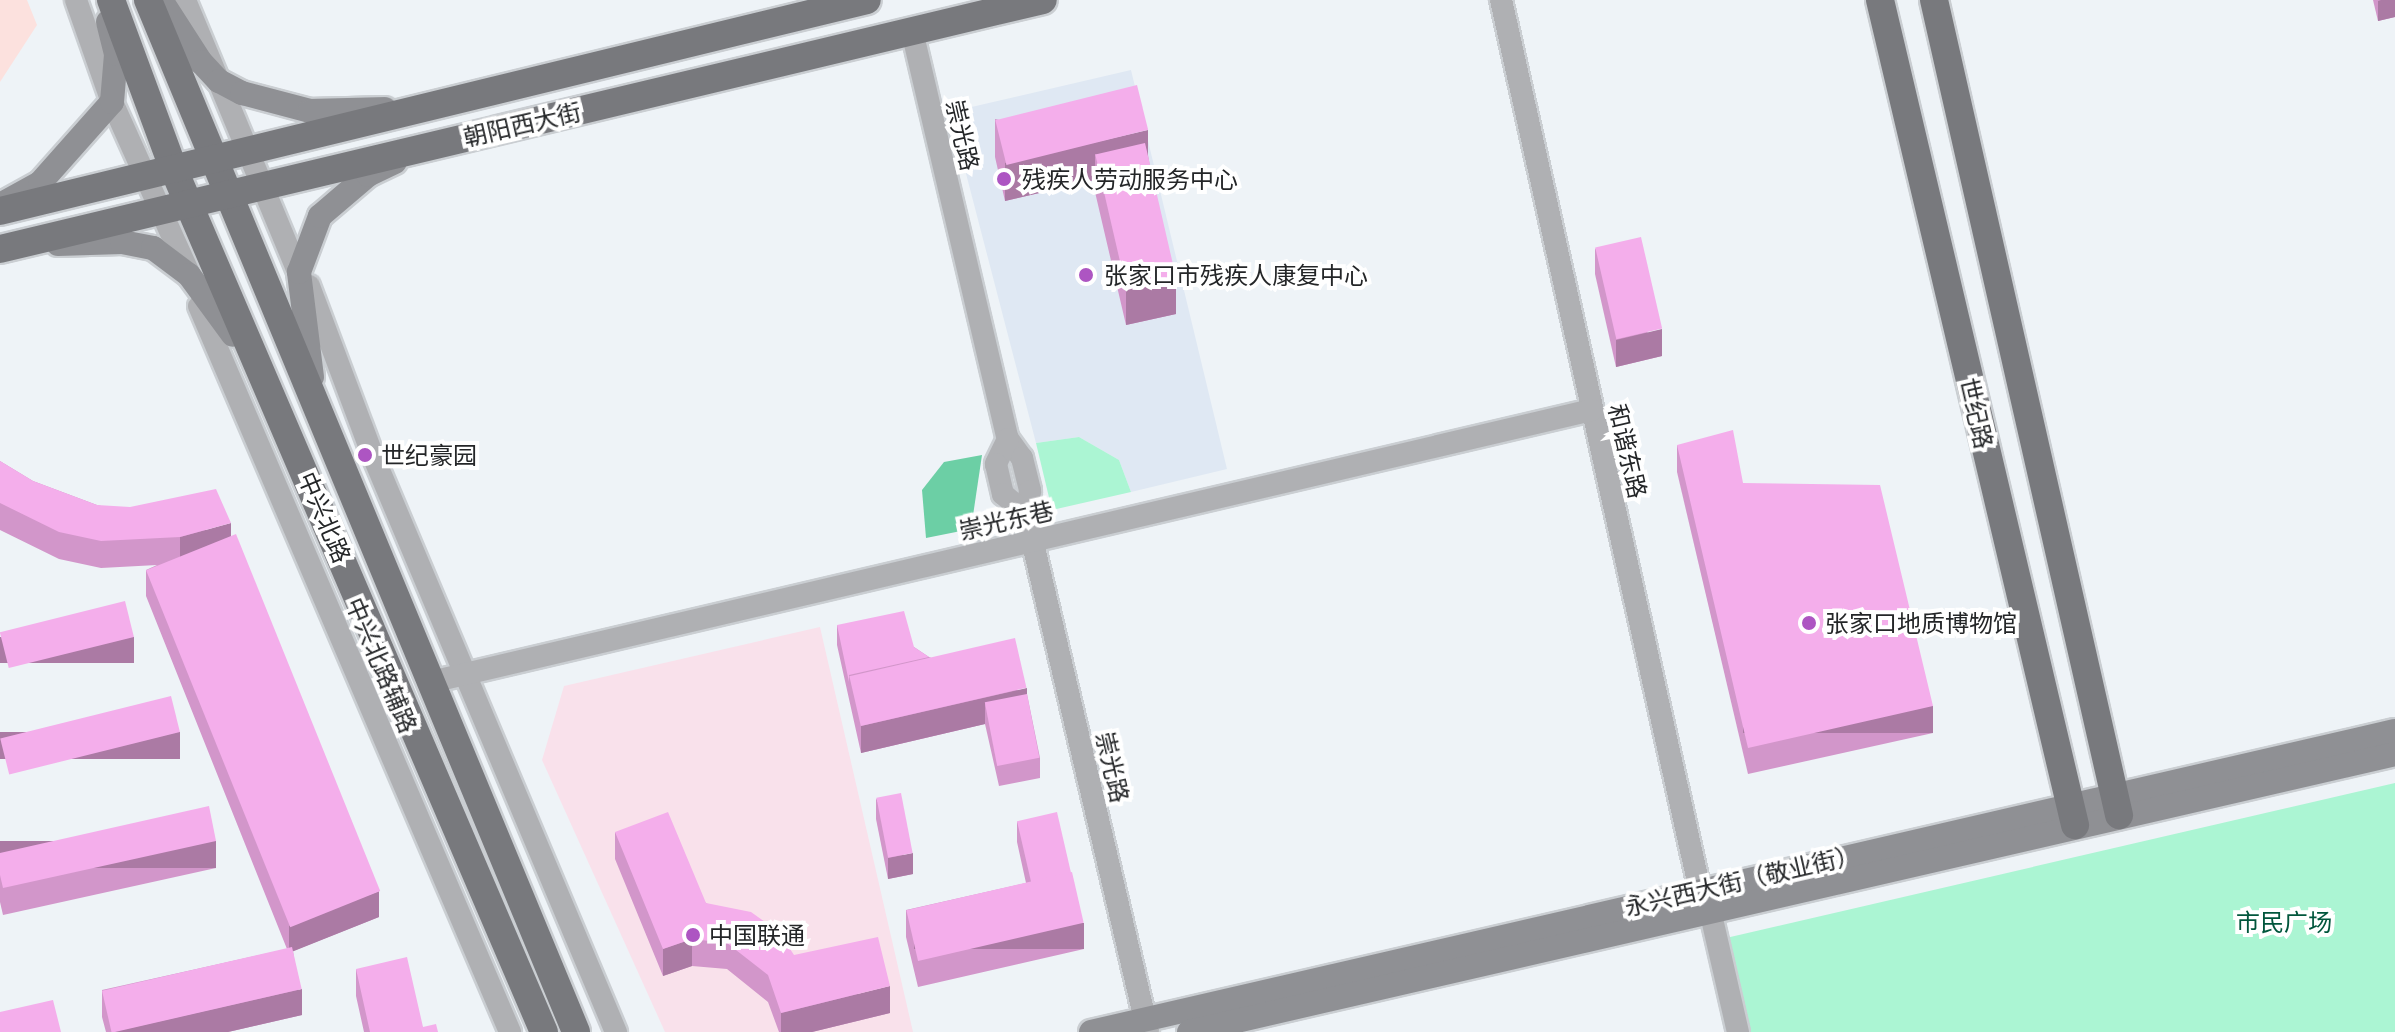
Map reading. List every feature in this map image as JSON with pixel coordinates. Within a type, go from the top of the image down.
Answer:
[{"type":"main road","points":[[0,205],[40,183],[112,102],[116,54],[103,0]]},
{"type":"main road","name":"中兴北路","points":[[111,0],[174,170],[544,1032]]},
{"type":"main road","name":"中兴北路","points":[[148,0],[211,160],[576,1032]]},
{"type":"main road","points":[[161,0],[219,81],[272,104],[310,111],[435,106]]},
{"type":"main road","name":"朝阳西大街","points":[[0,211],[867,0]]},
{"type":"main road","name":"朝阳西大街","points":[[0,249],[1043,0]]},
{"type":"main road","name":"世纪路","points":[[1880,0],[2072,814]]},
{"type":"main road","points":[[1934,0],[2117,804]]},
{"type":"main road","points":[[321,419],[299,305],[299,272],[320,216],[368,175],[439,144]]},
{"type":"main road","points":[[0,249],[69,243],[145,246],[189,275],[217,306],[287,430]]},
{"type":"main road","name":"永兴西大街（敬业街）","points":[[1091,1032],[1147,1026],[1702,902],[2117,804],[2395,731]]},
{"type":"main road","name":"永兴西大街（敬业街）","points":[[2117,804],[2395,754]]},
{"type":"main road","name":"永兴西大街（敬业街）","points":[[1189,1032],[1702,902]]},
{"type":"street","points":[[76,0],[112,102],[213,328]]},
{"type":"street","points":[[185,0],[616,1032]]},
{"type":"street","name":"和谐东路","points":[[1501,0],[1702,902],[1726,1032]]},
{"type":"street","name":"崇光路","points":[[912,31],[1008,439],[1022,458],[1030,491],[1026,514],[1147,1026]]},
{"type":"street","points":[[310,242],[309,289],[315,311]]},
{"type":"street","name":"中兴北路辅路","points":[[145,246],[187,289],[213,328],[510,1032]]},
{"type":"street","name":"崇光东巷","points":[[431,682],[1592,410]]},
{"type":"street","name":"和谐东路","points":[[1702,902],[1738,1032]]},
{"type":"shaded area","points":[[0,0],[27,0],[37,25],[0,82]]},
{"type":"shaded area","name":"张家口市残疾人康复中心","points":[[1131,70],[1227,469],[1131,492],[1119,460],[1079,437],[1036,443],[950,112]]},
{"type":"shaded area","points":[[820,627],[913,1032],[665,1032],[542,760],[564,686]]},
{"type":"green space","points":[[1079,437],[1119,460],[1131,492],[1052,510],[1036,443]]},
{"type":"green space","points":[[982,455],[971,529],[926,538],[922,490],[944,462]]},
{"type":"green space","name":"市民广场","points":[[2395,783],[2395,1032],[1749,1032],[1726,938]]},
{"type":"building","points":[[1137,85],[1148,130],[1006,165],[995,120]]},
{"type":"building","points":[[1145,143],[1176,276],[1126,287],[1095,154]]},
{"type":"building","points":[[1641,237],[1662,329],[1616,339],[1595,248]]},
{"type":"building","name":"张家口地质博物馆","points":[[1733,430],[1743,483],[1880,485],[1933,706],[1748,748],[1677,445]]},
{"type":"building","points":[[0,461],[33,481],[97,505],[130,507],[216,489],[231,523],[180,537],[101,541],[59,532],[0,503]]},
{"type":"building","points":[[236,534],[380,891],[290,927],[146,570]]},
{"type":"building","points":[[125,601],[134,637],[9,668],[0,632]]},
{"type":"building","points":[[904,611],[914,647],[929,657],[849,675],[849,682],[837,625]]},
{"type":"building","points":[[1015,638],[1026,688],[861,726],[849,676]]},
{"type":"building","points":[[1027,694],[1039,758],[997,766],[985,702]]},
{"type":"building","points":[[171,696],[180,732],[9,774],[0,739]]},
{"type":"building","points":[[901,793],[913,853],[888,858],[876,798]]},
{"type":"building","points":[[209,806],[216,841],[3,888],[0,853]]},
{"type":"building","points":[[668,812],[706,903],[751,912],[779,932],[794,955],[878,937],[890,986],[781,1013],[768,975],[727,943],[692,939],[663,949],[615,832]]},
{"type":"building","points":[[1057,812],[1071,873],[1031,883],[1017,821]]},
{"type":"building","points":[[1072,872],[1084,923],[918,961],[906,910]]},
{"type":"building","points":[[292,947],[302,989],[115,1032],[111,1032],[102,991]]},
{"type":"building","points":[[407,957],[423,1027],[436,1024],[438,1032],[370,1032],[356,969]]},
{"type":"building","points":[[53,1000],[61,1032],[0,1032],[0,1012]]},
{"type":"place","name":"残疾人劳动服务中心","points":[[1004,179]]},
{"type":"place","name":"张家口市残疾人康复中心","points":[[1086,275]]},
{"type":"place","name":"世纪豪园","points":[[365,455]]},
{"type":"place","name":"张家口地质博物馆","points":[[1809,623]]},
{"type":"place","name":"中国联通","points":[[693,935]]}]
